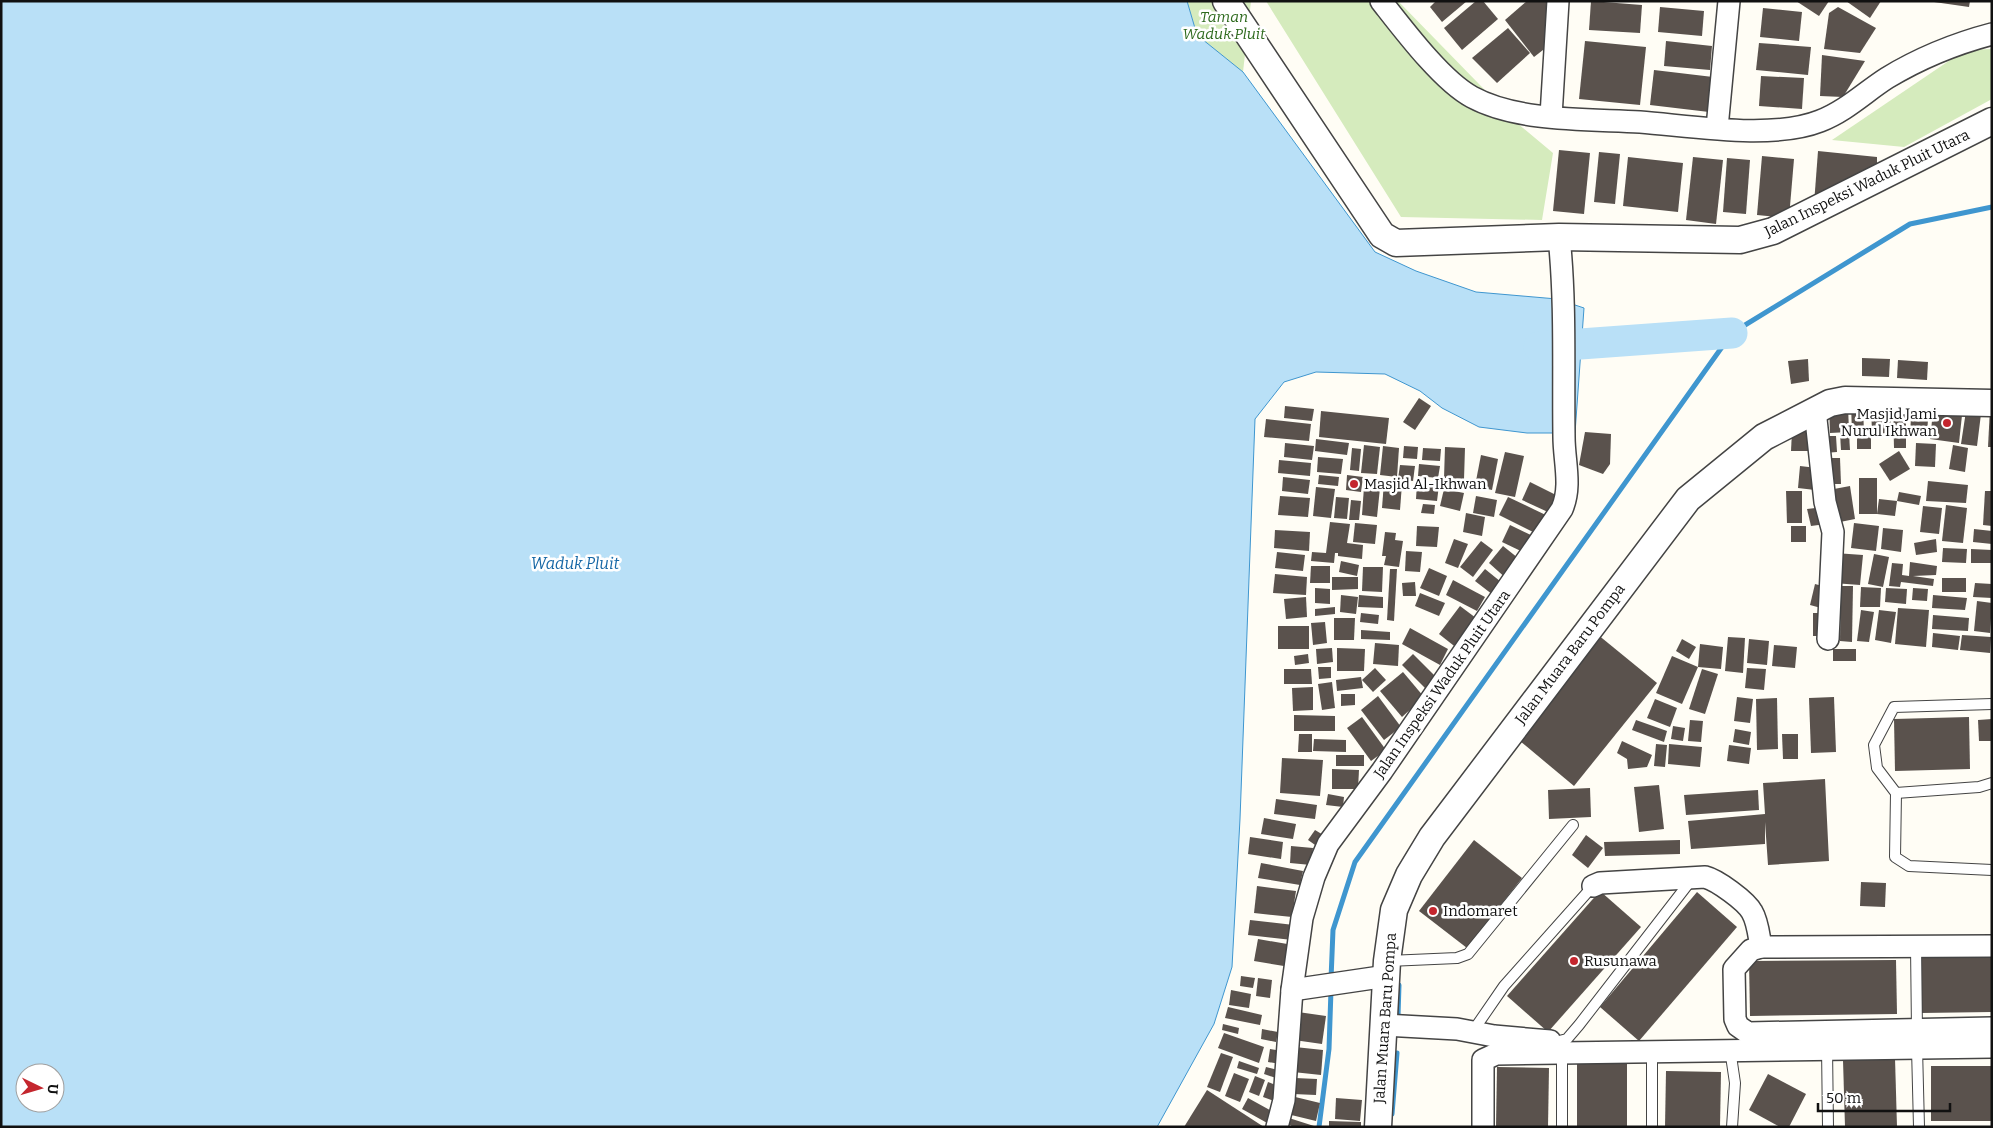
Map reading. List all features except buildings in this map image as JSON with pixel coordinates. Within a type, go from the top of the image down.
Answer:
[{"type":"street","name":"Jalan Inspeksi Waduk Pluit Utara","points":[[1226,1],[1382,235],[1389,241],[1396,243],[1437,243],[1559,237],[1740,240],[1756,237],[1773,231],[1992,121]]},
{"type":"street","points":[[1381,1],[1453,83],[1470,96],[1487,104],[1513,111],[1551,116],[1754,130],[1796,127],[1820,121],[1862,98],[1886,79],[1932,54],[1992,34]]},
{"type":"street","points":[[1551,116],[1558,1]]},
{"type":"street","points":[[1717,128],[1729,1]]},
{"type":"street","name":"Jalan Inspeksi Waduk Pluit Utara","points":[[1277,1127],[1284,1100],[1302,989],[1302,918],[1314,878],[1328,844],[1382,771],[1562,509],[1567,490],[1564,439],[1564,286],[1559,237]]},
{"type":"street","name":"Jalan Muara Baru Pompa","points":[[1378,1127],[1384,1025],[1378,972],[1394,910],[1409,875],[1432,837],[1682,506],[1764,437],[1830,403],[1854,400],[1992,403]]},
{"type":"street","points":[[1814,410],[1825,502],[1833,532],[1828,640]]},
{"type":"street","points":[[1592,886],[1600,883],[1694,876],[1714,879],[1752,912],[1761,947]]},
{"type":"street","points":[[1992,946],[1761,947],[1751,950],[1734,969],[1735,1019],[1742,1030],[1754,1033],[1917,1039],[1992,1047]]},
{"type":"street","points":[[1302,989],[1378,972]]},
{"type":"street","points":[[1384,1025],[1472,1031],[1560,1048]]},
{"type":"street","points":[[1483,1127],[1483,1060],[1496,1054],[1560,1048],[1652,1051],[1827,1048],[1917,1039],[1992,1028]]},
{"type":"lane","points":[[1992,704],[1894,707],[1874,745],[1877,768],[1896,793],[1895,857],[1908,866],[1992,870]]},
{"type":"lane","points":[[1896,793],[1979,787],[1992,783]]},
{"type":"lane","points":[[1378,972],[1457,958],[1468,954],[1573,824]]},
{"type":"lane","points":[[1562,1127],[1560,1048],[1580,1025],[1694,876]]},
{"type":"lane","points":[[1472,1031],[1504,986],[1592,886]]},
{"type":"lane","points":[[1916,946],[1919,1127]]},
{"type":"lane","points":[[1827,1048],[1828,1127]]},
{"type":"lane","points":[[1730,1049],[1735,1082],[1732,1127]]},
{"type":"lane","points":[[1652,1051],[1652,1127]]},
{"type":"green space","name":"Taman Waduk Pluit","points":[[1187,1],[1251,1],[1243,72],[1197,35]]},
{"type":"green space","points":[[1266,1],[1398,1],[1517,123],[1553,153],[1542,220],[1401,217]]},
{"type":"green space","points":[[1992,49],[1992,99],[1904,147],[1832,140],[1965,50]]},
{"type":"water","name":"Waduk Pluit","points":[[1,1],[1187,1],[1197,35],[1243,72],[1375,252],[1416,271],[1476,292],[1557,299],[1584,308],[1575,433],[1527,433],[1479,427],[1442,408],[1420,391],[1385,374],[1316,372],[1284,382],[1255,419],[1240,819],[1232,967],[1214,1024],[1157,1127],[1,1127]]},
{"type":"waterway","points":[[1331,979],[1333,930],[1355,862],[1732,333],[1910,224],[1992,207]]},
{"type":"waterway","points":[[1539,347],[1732,333]]},
{"type":"waterway","points":[[1398,1016],[1399,985]]},
{"type":"waterway","points":[[1319,1127],[1329,1049],[1331,990]]},
{"type":"waterway","points":[[1392,1114],[1397,1053]]},
{"type":"place","name":"Masjid Jami Nurul Ikhwan","points":[[1947,423]]},
{"type":"place","name":"Masjid Al-Ikhwan","points":[[1354,484]]},
{"type":"place","name":"Indomaret","points":[[1433,911]]},
{"type":"place","name":"Rusunawa","points":[[1574,961]]}]
